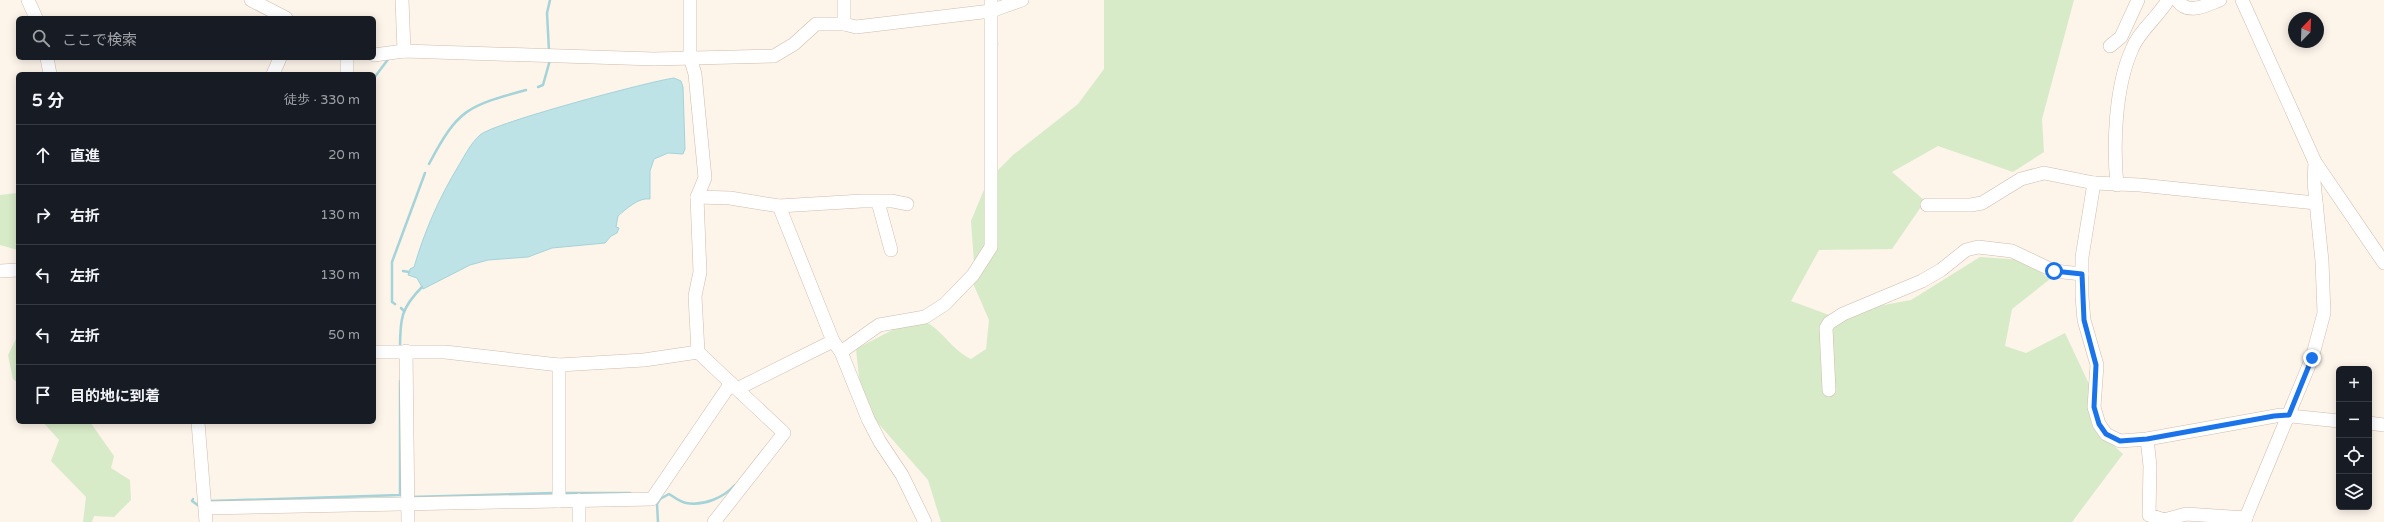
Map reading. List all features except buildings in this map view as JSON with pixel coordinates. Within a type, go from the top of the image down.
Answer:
[{"type":"street","points":[[28,0],[35,16]]},
{"type":"street","points":[[251,0],[281,16]]},
{"type":"street","points":[[277,0],[283,16]]},
{"type":"street","points":[[402,0],[404,50]]},
{"type":"street","points":[[690,0],[690,57],[695,74],[705,163],[705,178],[697,197],[700,272],[695,296],[698,352],[784,433],[714,522]]},
{"type":"street","points":[[844,0],[844,24]]},
{"type":"street","points":[[376,55],[404,50],[654,59],[774,56],[794,44],[816,24],[844,24],[856,27],[1022,0]]},
{"type":"street","points":[[2110,46],[2121,36],[2138,0]]},
{"type":"street","points":[[2117,185],[2114,149],[2125,69],[2132,48],[2160,14],[2168,0]]},
{"type":"street","points":[[2177,0],[2186,8],[2194,9],[2220,0]]},
{"type":"street","points":[[2242,0],[2316,162],[2384,263]]},
{"type":"street","points":[[841,352],[879,325],[925,317],[945,304],[973,275],[991,247],[991,5]]},
{"type":"street","points":[[47,60],[50,72]]},
{"type":"street","points":[[275,72],[279,60]]},
{"type":"street","points":[[347,60],[347,72]]},
{"type":"street","points":[[2147,439],[2150,466],[2149,515],[2164,520],[2186,514],[2245,520],[2312,358],[2324,312],[2322,261],[2314,182],[2316,162]]},
{"type":"street","points":[[1927,205],[1971,205],[1982,202],[2021,179],[2044,173],[2094,183],[2140,185],[2316,203]]},
{"type":"street","points":[[2094,183],[2082,257],[2084,320],[2096,365],[2094,396],[2099,424],[2106,434],[2120,441],[2147,439],[2274,416],[2289,415],[2336,421]]},
{"type":"street","points":[[697,197],[730,198],[779,206],[878,202],[907,204]]},
{"type":"street","points":[[878,202],[892,250]]},
{"type":"street","points":[[779,206],[833,341],[841,352],[868,419],[880,442],[902,475],[925,522]]},
{"type":"street","points":[[1829,390],[1826,328],[1829,323],[1843,314],[1922,281],[1941,270],[1966,250],[1978,247],[2012,251],[2054,271],[2082,274]]},
{"type":"street","points":[[0,271],[16,270]]},
{"type":"street","points":[[206,506],[652,499],[734,386],[833,341]]},
{"type":"street","points":[[406,351],[408,522]]},
{"type":"street","points":[[376,352],[445,352],[559,365],[644,360],[698,352]]},
{"type":"street","points":[[559,365],[559,501]]},
{"type":"street","points":[[2372,423],[2384,425]]},
{"type":"street","points":[[198,424],[206,506],[206,522]]},
{"type":"street","points":[[579,500],[579,522]]},
{"type":"green space","points":[[1104,0],[2074,0],[2042,119],[2044,152],[2013,172],[1938,146],[1892,172],[1925,201],[1892,249],[1819,250],[1791,301],[1829,315],[1911,300],[1980,257],[2023,260],[2050,279],[2012,309],[2005,346],[2026,353],[2065,333],[2089,384],[2092,426],[2123,454],[2072,522],[941,522],[928,480],[862,405],[856,349],[898,327],[926,322],[938,331],[958,351],[971,359],[986,349],[989,320],[972,281],[974,263],[971,221],[988,180],[1013,155],[1078,104],[1104,69]]},
{"type":"green space","points":[[16,193],[16,249],[0,245],[0,195]]},
{"type":"green space","points":[[16,339],[16,381],[13,379],[8,355]]},
{"type":"green space","points":[[45,424],[91,424],[114,456],[111,468],[130,480],[131,500],[114,517],[94,516],[92,522],[83,522],[86,497],[51,461],[59,440]]},
{"type":"water","points":[[674,78],[681,81],[683,87],[685,149],[683,154],[668,153],[654,159],[650,171],[650,199],[637,202],[618,216],[616,227],[619,228],[617,233],[611,236],[605,243],[552,248],[528,257],[488,260],[470,265],[423,289],[417,278],[408,275],[410,269],[414,267],[428,227],[445,190],[468,149],[480,135],[491,129],[541,112],[606,94]]},
{"type":"waterway","points":[[549,51],[547,13],[550,0]]},
{"type":"waterway","points":[[996,55],[997,43]]},
{"type":"waterway","points":[[376,75],[389,58]]},
{"type":"waterway","points":[[538,87],[543,85],[550,60]]},
{"type":"waterway","points":[[429,164],[448,131],[466,112],[490,101],[526,90]]},
{"type":"waterway","points":[[395,304],[392,302],[392,262],[425,173]]},
{"type":"waterway","points":[[403,271],[409,272]]},
{"type":"waterway","points":[[400,348],[400,329],[403,314],[410,301],[422,287]]},
{"type":"waterway","points":[[401,308],[404,311]]},
{"type":"waterway","points":[[208,503],[211,501],[400,495],[400,381]]},
{"type":"waterway","points":[[658,498],[660,499],[669,494],[679,501],[693,504],[706,502],[725,494],[735,485]]},
{"type":"waterway","points":[[411,497],[554,493]]},
{"type":"waterway","points":[[563,493],[630,493]]},
{"type":"waterway","points":[[193,499],[192,501],[199,506]]},
{"type":"waterway","points":[[658,522],[657,504],[660,499]]},
{"type":"route","points":[[2054,271],[2082,274],[2084,320],[2096,365],[2094,407],[2099,424],[2106,434],[2120,441],[2147,439],[2274,416],[2289,415],[2312,358]]}]
